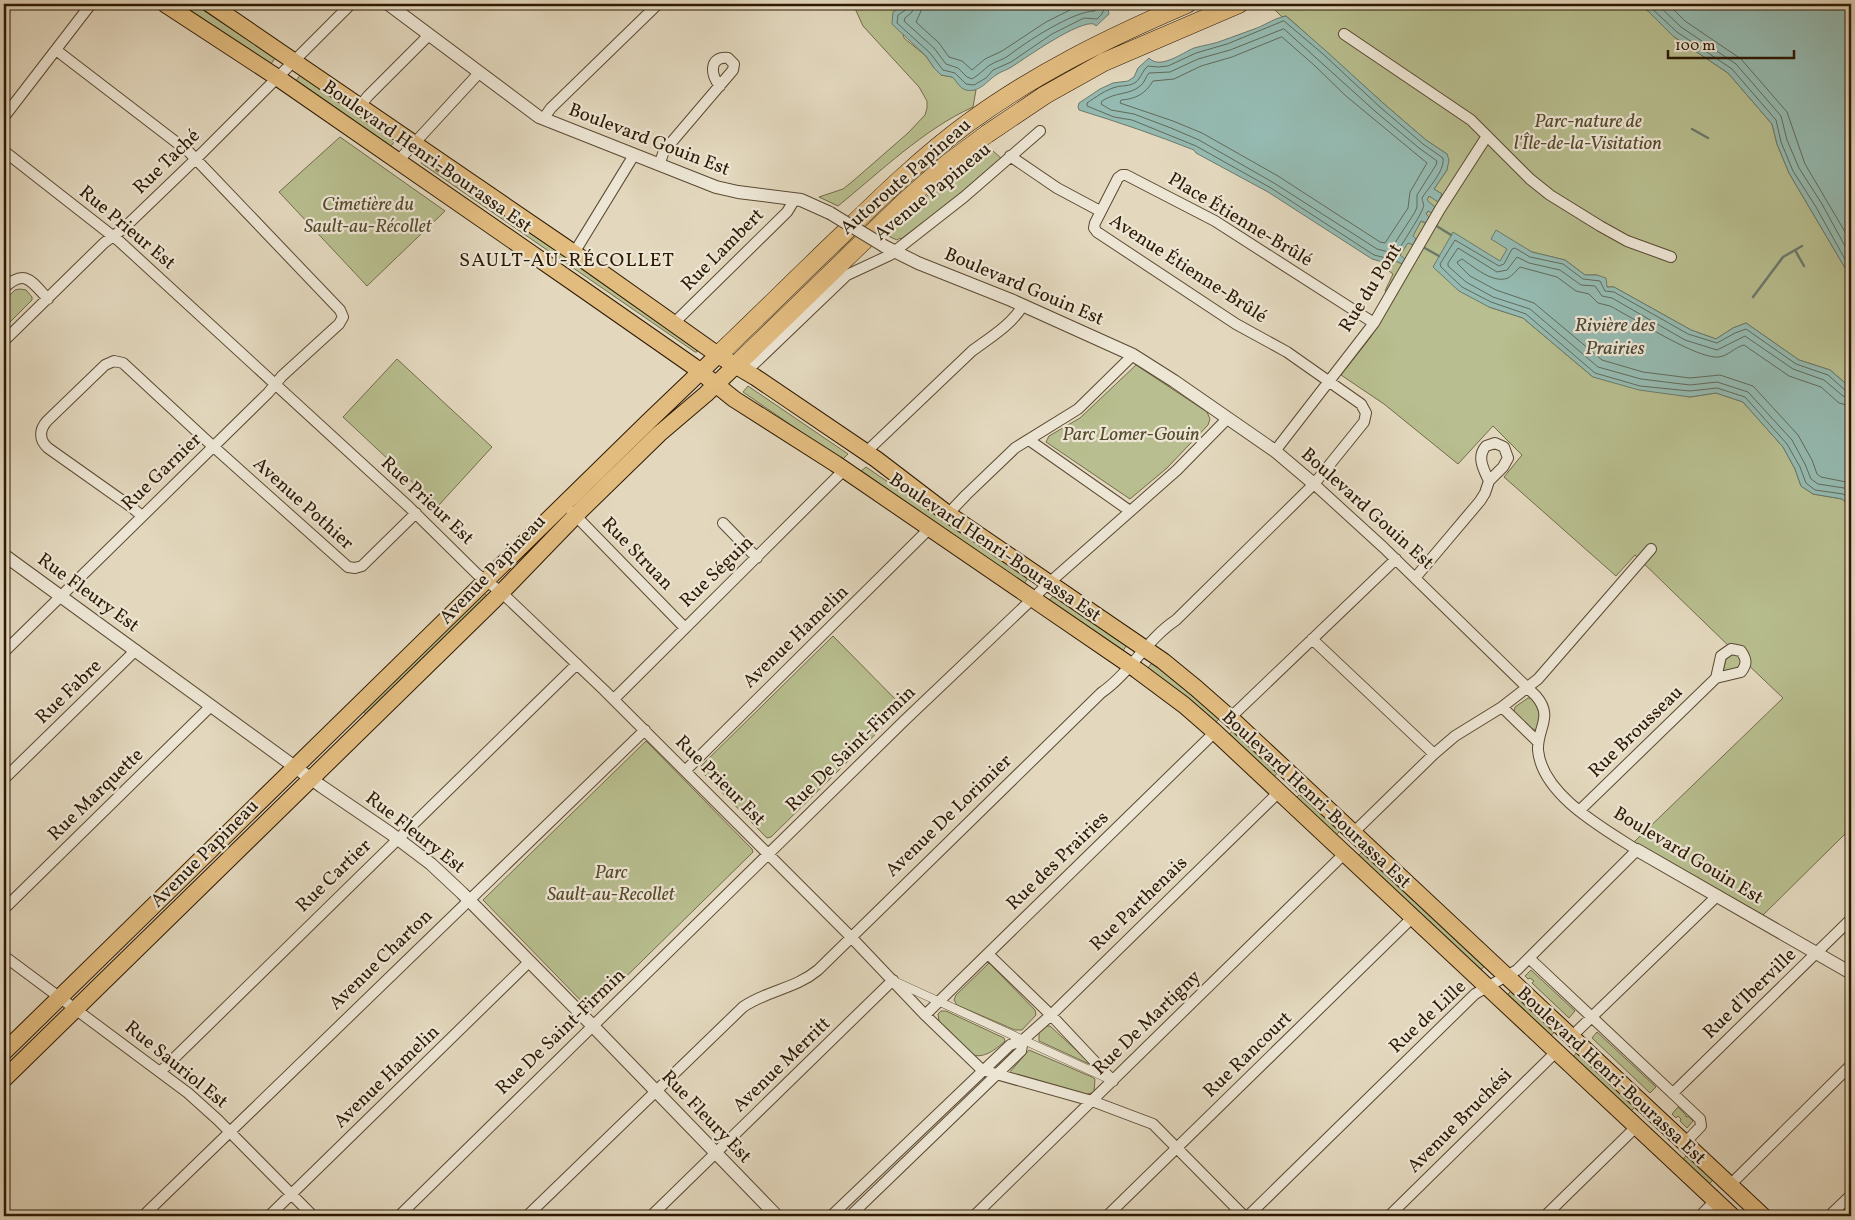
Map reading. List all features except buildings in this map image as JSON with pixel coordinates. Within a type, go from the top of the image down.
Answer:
[{"type":"highway","name":"Autoroute Papineau","points":[[718,355],[890,188],[962,128],[1015,91],[1071,58],[1121,32],[1187,4]]},
{"type":"highway","name":"Autoroute Papineau","points":[[735,366],[904,202],[948,163],[987,134],[1045,95],[1104,62],[1238,4]]},
{"type":"main road","name":"Boulevard Henri-Bourassa Est","points":[[165,4],[278,78],[700,372],[734,399],[844,470],[1033,598],[1184,705],[1732,1216]]},
{"type":"main road","name":"Boulevard Henri-Bourassa Est","points":[[210,4],[574,253],[718,355],[755,377],[865,453],[948,514],[1182,676],[1230,718],[1762,1216]]},
{"type":"main road","name":"Avenue Papineau","points":[[4,1079],[501,592],[569,510],[718,355]]},
{"type":"main road","name":"Avenue Papineau","points":[[4,1052],[486,581],[660,434],[735,366]]},
{"type":"street","points":[[4,117],[91,4]]},
{"type":"street","name":"Rue Taché","points":[[4,341],[196,159],[351,4]]},
{"type":"street","name":"Boulevard Gouin Est","points":[[388,4],[543,119],[634,156],[730,191],[794,199],[812,204],[889,249],[918,263],[1022,305],[1133,355],[1167,376],[1226,419],[1275,451],[1314,484],[1396,559],[1528,687],[1538,699],[1544,711],[1543,726],[1538,742],[1540,759],[1547,777],[1559,793],[1579,810],[1637,850],[1851,973]]},
{"type":"street","points":[[543,119],[551,108],[658,4]]},
{"type":"street","points":[[1344,34],[1471,120],[1535,184],[1569,208],[1627,241],[1671,258]]},
{"type":"street","points":[[359,107],[429,35]]},
{"type":"street","points":[[56,50],[187,150],[196,159]]},
{"type":"street","points":[[398,162],[479,73]]},
{"type":"street","points":[[659,165],[664,151],[720,86]]},
{"type":"street","name":"Avenue Papineau","points":[[735,366],[753,365],[847,275],[854,270],[886,257],[889,249],[964,197],[1040,131]]},
{"type":"street","name":"Rue du Pont","points":[[1275,451],[1330,382],[1374,322],[1448,196],[1487,136]]},
{"type":"street","name":"Rue Prieur Est","points":[[4,151],[114,236],[416,513],[486,581],[501,592],[614,699],[851,937],[925,1015],[982,1070],[1092,1101],[1153,1124],[1244,1216]]},
{"type":"street","points":[[574,253],[634,156]]},
{"type":"street","name":"Avenue Étienne-Brûlé","points":[[1010,156],[1057,188],[1100,211],[1094,226],[1100,235],[1236,324],[1287,352],[1365,409]]},
{"type":"street","name":"Rue Garnier","points":[[4,652],[214,447],[276,385],[282,376],[339,324],[343,317],[340,310],[196,159]]},
{"type":"street","name":"Place Étienne-Brûlé","points":[[1100,211],[1118,178],[1122,175],[1126,176],[1215,221],[1374,322]]},
{"type":"street","name":"Rue Lambert","points":[[674,323],[787,212],[794,199]]},
{"type":"street","points":[[4,288],[13,280],[23,277],[48,298]]},
{"type":"street","points":[[865,453],[972,352],[989,341],[1015,315],[1022,305]]},
{"type":"street","points":[[948,514],[1015,448],[1078,409],[1133,355]]},
{"type":"street","name":"Avenue Pothier","points":[[142,516],[44,444],[41,437],[42,428],[54,414],[107,363],[118,361],[128,368],[348,567],[362,566],[416,513]]},
{"type":"street","name":"Avenue De Lorimier","points":[[527,1216],[743,1007],[764,995],[802,982],[818,970],[1130,665],[1165,627],[1176,620],[1314,484],[1364,422],[1366,417],[1365,409]]},
{"type":"street","name":"Rue De Saint-Firmin","points":[[399,1216],[768,854],[1033,598],[1177,470],[1226,419]]},
{"type":"street","points":[[1029,440],[1130,511]]},
{"type":"street","name":"Rue Séguin","points":[[614,699],[844,470]]},
{"type":"street","points":[[1415,578],[1480,502],[1489,481]]},
{"type":"street","name":"Rue Struan","points":[[569,510],[685,628]]},
{"type":"street","points":[[723,523],[757,558]]},
{"type":"street","name":"Avenue Hamelin","points":[[685,771],[930,528]]},
{"type":"street","points":[[1353,833],[1434,754],[1461,732],[1502,706],[1538,679],[1651,549]]},
{"type":"street","name":"Rue Fleury Est","points":[[4,555],[431,864],[593,1026],[777,1216]]},
{"type":"street","points":[[1230,718],[1396,559]]},
{"type":"street","points":[[1312,639],[1434,754]]},
{"type":"street","name":"Rue Fabre","points":[[4,779],[136,650]]},
{"type":"street","name":"Rue Cartier","points":[[160,1072],[576,664]]},
{"type":"street","name":"Rue Brousseau","points":[[1579,810],[1716,678]]},
{"type":"street","name":"Rue Marquette","points":[[4,908],[211,706]]},
{"type":"street","points":[[1502,706],[1538,742]]},
{"type":"street","name":"Avenue Charton","points":[[143,1216],[645,730]]},
{"type":"street","name":"Rue des Prairies","points":[[925,1015],[1215,732]]},
{"type":"street","name":"Rue Parthenais","points":[[831,1216],[982,1070],[1010,1045],[1023,1040],[1051,1015],[1279,792]]},
{"type":"street","name":"Rue de Lille","points":[[1248,1216],[1475,994],[1517,970],[1637,850]]},
{"type":"street","name":"Rue De Martigny","points":[[974,1216],[1344,854]]},
{"type":"street","points":[[1571,1037],[1717,896]]},
{"type":"street","name":"Rue Rancourt","points":[[1107,1216],[1412,918]]},
{"type":"street","name":"Rue d'Iberville","points":[[1672,1093],[1851,919]]},
{"type":"street","points":[[988,954],[1051,1015],[1113,1081]]},
{"type":"street","name":"Rue Sauriol Est","points":[[4,956],[199,1102],[313,1216]]},
{"type":"street","name":"Boulevard Henri-Bourassa Est","points":[[1529,958],[1702,1122],[1700,1128],[1684,1144]]},
{"type":"street","name":"Avenue Hamelin","points":[[269,1216],[529,962]]},
{"type":"street","name":"Rue Prieur Est","points":[[893,980],[1113,1081]]},
{"type":"street","name":"Avenue Merritt","points":[[651,1216],[893,980]]},
{"type":"street","name":"Rue Parthenais","points":[[850,1216],[1021,1051],[1023,1040]]},
{"type":"street","name":"Avenue Bruchési","points":[[1389,1216],[1556,1052]]},
{"type":"street","points":[[1729,1186],[1851,1065]]},
{"type":"street","points":[[1545,1216],[1636,1127]]},
{"type":"street","points":[[1829,1216],[1851,1195]]},
{"type":"street","points":[[1700,1216],[1715,1201]]},
{"type":"green space","points":[[181,4],[194,4],[275,58],[271,64]]},
{"type":"green space","points":[[853,4],[903,4],[903,6],[897,9],[904,38],[926,56],[941,75],[952,77],[964,88],[976,90],[973,107],[955,116],[920,139],[838,206],[819,197],[843,189],[853,181],[908,133],[925,115],[927,108],[927,101],[919,87],[863,26]]},
{"type":"green space","name":"Parc-nature de l'Île-de-la-Visitation","points":[[1269,4],[1638,4],[1648,11],[1673,36],[1728,73],[1772,124],[1777,144],[1789,173],[1851,278],[1851,388],[1830,370],[1799,360],[1746,323],[1733,328],[1716,339],[1691,330],[1614,287],[1607,287],[1597,275],[1585,275],[1565,260],[1532,252],[1515,243],[1500,264],[1494,281],[1489,307],[1523,318],[1593,377],[1690,397],[1716,393],[1743,402],[1783,447],[1795,469],[1801,486],[1813,494],[1842,499],[1851,506],[1851,836],[1847,832],[1760,918],[1634,842],[1783,698],[1742,659],[1739,668],[1723,672],[1726,659],[1735,652],[1635,555],[1616,576],[1504,477],[1522,455],[1493,426],[1458,464],[1384,404],[1341,375],[1370,338],[1395,297],[1385,291],[1393,274],[1389,271],[1396,261],[1402,264],[1400,255],[1408,242],[1413,245],[1416,239],[1412,236],[1421,221],[1425,223],[1428,211],[1435,207],[1426,200],[1429,196],[1438,201],[1442,194],[1434,189],[1447,170],[1447,154],[1426,140],[1292,21],[1286,16],[1282,17]]},
{"type":"green space","points":[[300,75],[395,141],[390,147],[296,81]]},
{"type":"green space","name":"Cimetière du Sault-au-Récollet","points":[[340,137],[445,211],[367,286],[279,192]]},
{"type":"green space","points":[[993,151],[1001,158],[955,198],[901,239],[897,240],[884,234],[954,174],[969,163]]},
{"type":"green space","points":[[422,161],[573,262],[696,349],[697,352],[421,163]]},
{"type":"green space","points":[[15,290],[26,290],[32,297],[32,300],[4,328],[4,301]]},
{"type":"green space","points":[[397,359],[492,447],[438,506],[343,417]]},
{"type":"green space","name":"Parc Lomer-Gouin","points":[[1136,365],[1207,412],[1210,419],[1208,425],[1167,468],[1130,499],[1046,442],[1049,436],[1080,418]]},
{"type":"green space","points":[[748,386],[848,454],[842,460],[743,392]]},
{"type":"green space","points":[[866,467],[1028,578],[1024,584],[860,472]]},
{"type":"green space","points":[[483,592],[488,597],[367,715],[361,710]]},
{"type":"green space","points":[[1054,595],[1127,645],[1122,652],[1049,601]]},
{"type":"green space","points":[[833,636],[903,707],[771,837],[767,838],[701,771],[701,766]]},
{"type":"green space","points":[[1152,663],[1220,718],[1215,723],[1147,669]]},
{"type":"green space","points":[[1528,698],[1532,698],[1541,714],[1538,730],[1532,729],[1514,712],[1515,707]]},
{"type":"green space","points":[[1233,730],[1278,772],[1273,778],[1228,736]]},
{"type":"green space","name":"Parc Sault-au-Recollet","points":[[646,741],[753,852],[591,1011],[483,900]]},
{"type":"green space","points":[[1301,793],[1341,830],[1335,836],[1295,799]]},
{"type":"green space","points":[[1363,851],[1485,965],[1480,971],[1357,857]]},
{"type":"green space","points":[[989,963],[1035,1010],[1036,1015],[1022,1030],[1015,1030],[957,1005],[954,1000],[956,995]]},
{"type":"green space","points":[[1531,970],[1575,1011],[1569,1018],[1532,983],[1534,981],[1525,976]]},
{"type":"green space","points":[[1512,990],[1555,1031],[1550,1037],[1506,996]]},
{"type":"green space","points":[[941,1011],[946,1011],[1004,1038],[1005,1041],[985,1055],[971,1054],[939,1021],[938,1014]]},
{"type":"green space","points":[[1044,1026],[1050,1026],[1089,1064],[1039,1041],[1039,1033]]},
{"type":"green space","points":[[1597,1032],[1656,1087],[1650,1093],[1592,1038]]},
{"type":"green space","points":[[1029,1050],[1092,1077],[1095,1079],[1094,1092],[1082,1096],[1009,1073]]},
{"type":"green space","points":[[1577,1052],[1636,1106],[1630,1112],[1572,1058]]},
{"type":"green space","points":[[1678,1107],[1686,1117],[1688,1116],[1693,1121],[1687,1128],[1678,1116],[1676,1118],[1672,1114]]},
{"type":"green space","points":[[1687,1155],[1714,1179],[1708,1185],[1682,1160]]},
{"type":"water","points":[[903,4],[1116,4],[1108,8],[1109,14],[1096,26],[1094,24],[1087,24],[1065,33],[998,74],[979,88],[971,91],[962,88],[952,77],[941,75],[926,56],[892,24],[893,12],[903,6]]},
{"type":"water","points":[[1638,4],[1851,4],[1851,278],[1789,173],[1777,144],[1772,124],[1728,73],[1673,36],[1648,11]]},
{"type":"water","points":[[1286,16],[1426,140],[1447,154],[1449,160],[1447,170],[1434,189],[1442,194],[1438,202],[1429,196],[1427,200],[1435,207],[1432,213],[1428,211],[1426,214],[1429,217],[1426,223],[1421,221],[1413,236],[1416,239],[1413,245],[1408,243],[1400,255],[1405,259],[1402,264],[1396,261],[1394,263],[1386,263],[1372,259],[1268,192],[1196,153],[1194,150],[1079,110],[1079,103],[1100,89],[1113,83],[1128,81],[1134,77],[1138,68],[1149,58],[1159,62],[1165,61],[1194,48],[1221,41]]},
{"type":"water","name":"Rivière des Prairies","points":[[1496,230],[1532,252],[1565,260],[1585,275],[1597,275],[1606,278],[1607,287],[1614,287],[1691,330],[1716,339],[1733,328],[1746,323],[1799,360],[1830,370],[1851,388],[1851,506],[1842,499],[1813,494],[1801,486],[1795,469],[1783,447],[1743,402],[1716,393],[1690,397],[1639,390],[1593,377],[1523,318],[1489,307],[1459,291],[1433,267],[1453,232],[1500,261],[1507,249],[1491,239]]},
{"type":"waterway","points":[[1692,129],[1708,138]]},
{"type":"waterway","points":[[1435,225],[1451,235]]},
{"type":"waterway","points":[[1753,297],[1783,257],[1802,246]]},
{"type":"waterway","points":[[1423,247],[1439,256]]},
{"type":"waterway","points":[[1795,250],[1804,266]]},
{"type":"district","name":"SAULT-AU-RÉCOLLET","points":[[567,261]]}]
